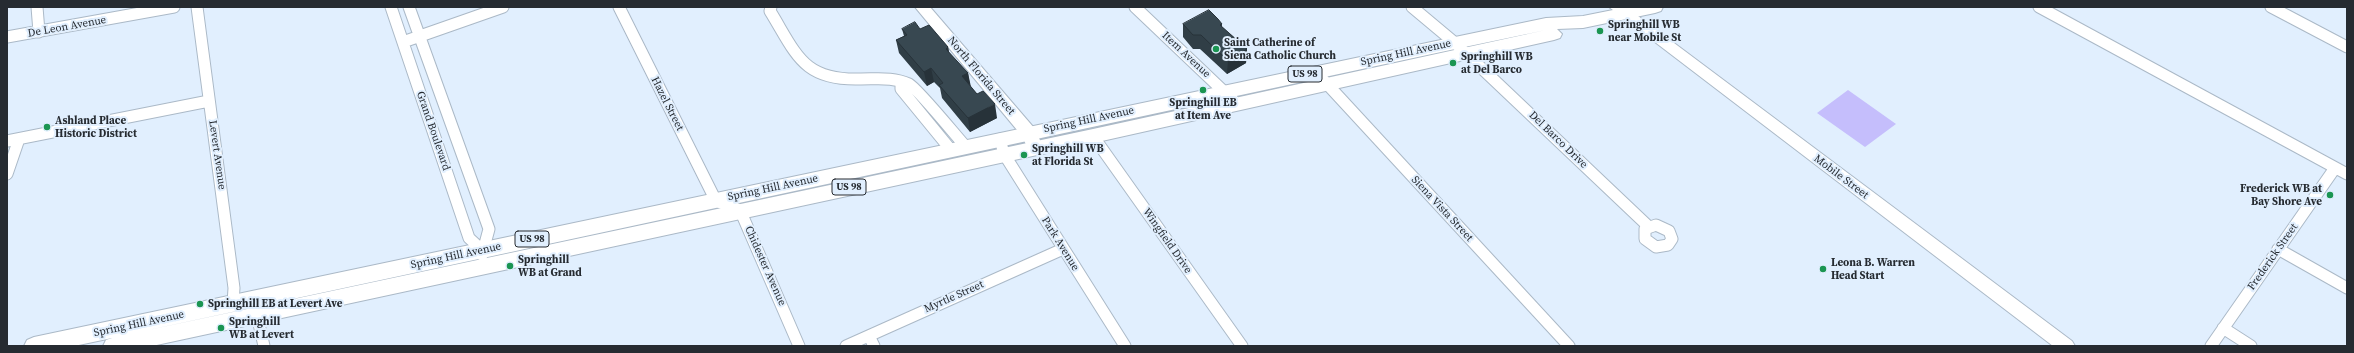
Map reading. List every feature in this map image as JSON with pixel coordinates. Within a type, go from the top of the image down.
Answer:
[{"type":"main road","name":"Spring Hill Avenue","points":[[34,346],[233,303],[740,210],[1002,146],[1461,48],[1553,35],[1583,22],[1620,10],[1655,7]]},
{"type":"main road","name":"Spring Hill Avenue","points":[[1032,140],[1093,136],[1230,98]]},
{"type":"main road","name":"Spring Hill Avenue","points":[[113,346],[257,315],[716,201],[958,148],[1002,146]]},
{"type":"street","points":[[37,7],[39,32]]},
{"type":"street","name":"De Leon Avenue","points":[[7,38],[174,7]]},
{"type":"street","name":"Levert Avenue","points":[[197,7],[234,288],[233,303]]},
{"type":"street","name":"Grand Boulevard","points":[[391,7],[469,238],[482,258]]},
{"type":"street","name":"Grand Boulevard","points":[[409,7],[418,36],[489,229],[482,258]]},
{"type":"street","points":[[403,42],[503,7]]},
{"type":"street","name":"Hazel Street","points":[[619,7],[716,201]]},
{"type":"street","points":[[771,7],[770,11],[804,65],[814,72],[841,80],[883,77],[893,78],[901,83],[911,85],[958,148]]},
{"type":"street","name":"North Florida Street","points":[[922,7],[1032,140]]},
{"type":"street","name":"Item Avenue","points":[[1135,7],[1230,98]]},
{"type":"street","name":"Del Barco Drive","points":[[1412,7],[1461,48],[1648,226]]},
{"type":"street","points":[[2039,7],[2347,174]]},
{"type":"street","points":[[2271,7],[2347,47]]},
{"type":"street","name":"Mobile Street","points":[[1620,10],[2066,346]]},
{"type":"street","name":"Siena Vista Street","points":[[1321,78],[1569,346]]},
{"type":"street","points":[[901,83],[901,89],[958,148]]},
{"type":"street","points":[[7,141],[210,101]]},
{"type":"street","name":"Wingfield Drive","points":[[1093,136],[1242,346]]},
{"type":"street","points":[[7,174],[19,139]]},
{"type":"street","name":"Park Avenue","points":[[1002,146],[1063,249],[1125,346]]},
{"type":"street","name":"Frederick Street","points":[[2211,346],[2335,168]]},
{"type":"street","points":[[716,201],[740,210]]},
{"type":"street","name":"Chidester Avenue","points":[[740,210],[799,346]]},
{"type":"street","name":"Myrtle Street","points":[[846,346],[872,341],[1063,249]]},
{"type":"street","points":[[2278,249],[2347,288]]},
{"type":"street","points":[[257,315],[264,346]]},
{"type":"street","points":[[2223,328],[2251,346]]},
{"type":"shaded area","points":[[1848,90],[1896,124],[1865,147],[1817,113]]},
{"type":"building","points":[[1209,10],[1222,24],[1220,25],[1247,49],[1228,61],[1201,35],[1193,35],[1183,24]]},
{"type":"building","points":[[915,22],[920,29],[929,25],[948,47],[946,49],[968,73],[962,76],[977,94],[983,91],[995,104],[968,118],[939,85],[943,83],[931,68],[924,72],[896,40],[907,35],[902,29]]},
{"type":"place","name":"Springhill WB near Mobile St","points":[[1600,31]]},
{"type":"place","name":"Saint Catherine of Siena Catholic Church","points":[[1216,49]]},
{"type":"place","name":"Springhill WB at Del Barco","points":[[1453,63]]},
{"type":"place","name":"Springhill EB at Item Ave","points":[[1203,90]]},
{"type":"place","name":"Ashland Place Historic District","points":[[47,127]]},
{"type":"place","name":"Springhill WB at Florida St","points":[[1024,155]]},
{"type":"place","name":"Frederick WB at Bay Shore Ave","points":[[2330,195]]},
{"type":"place","name":"Springhill WB at Grand","points":[[510,266]]},
{"type":"place","name":"Leona B. Warren Head Start","points":[[1823,269]]},
{"type":"place","name":"Springhill EB at Levert Ave","points":[[200,304]]},
{"type":"place","name":"Springhill WB at Levert","points":[[221,328]]}]
